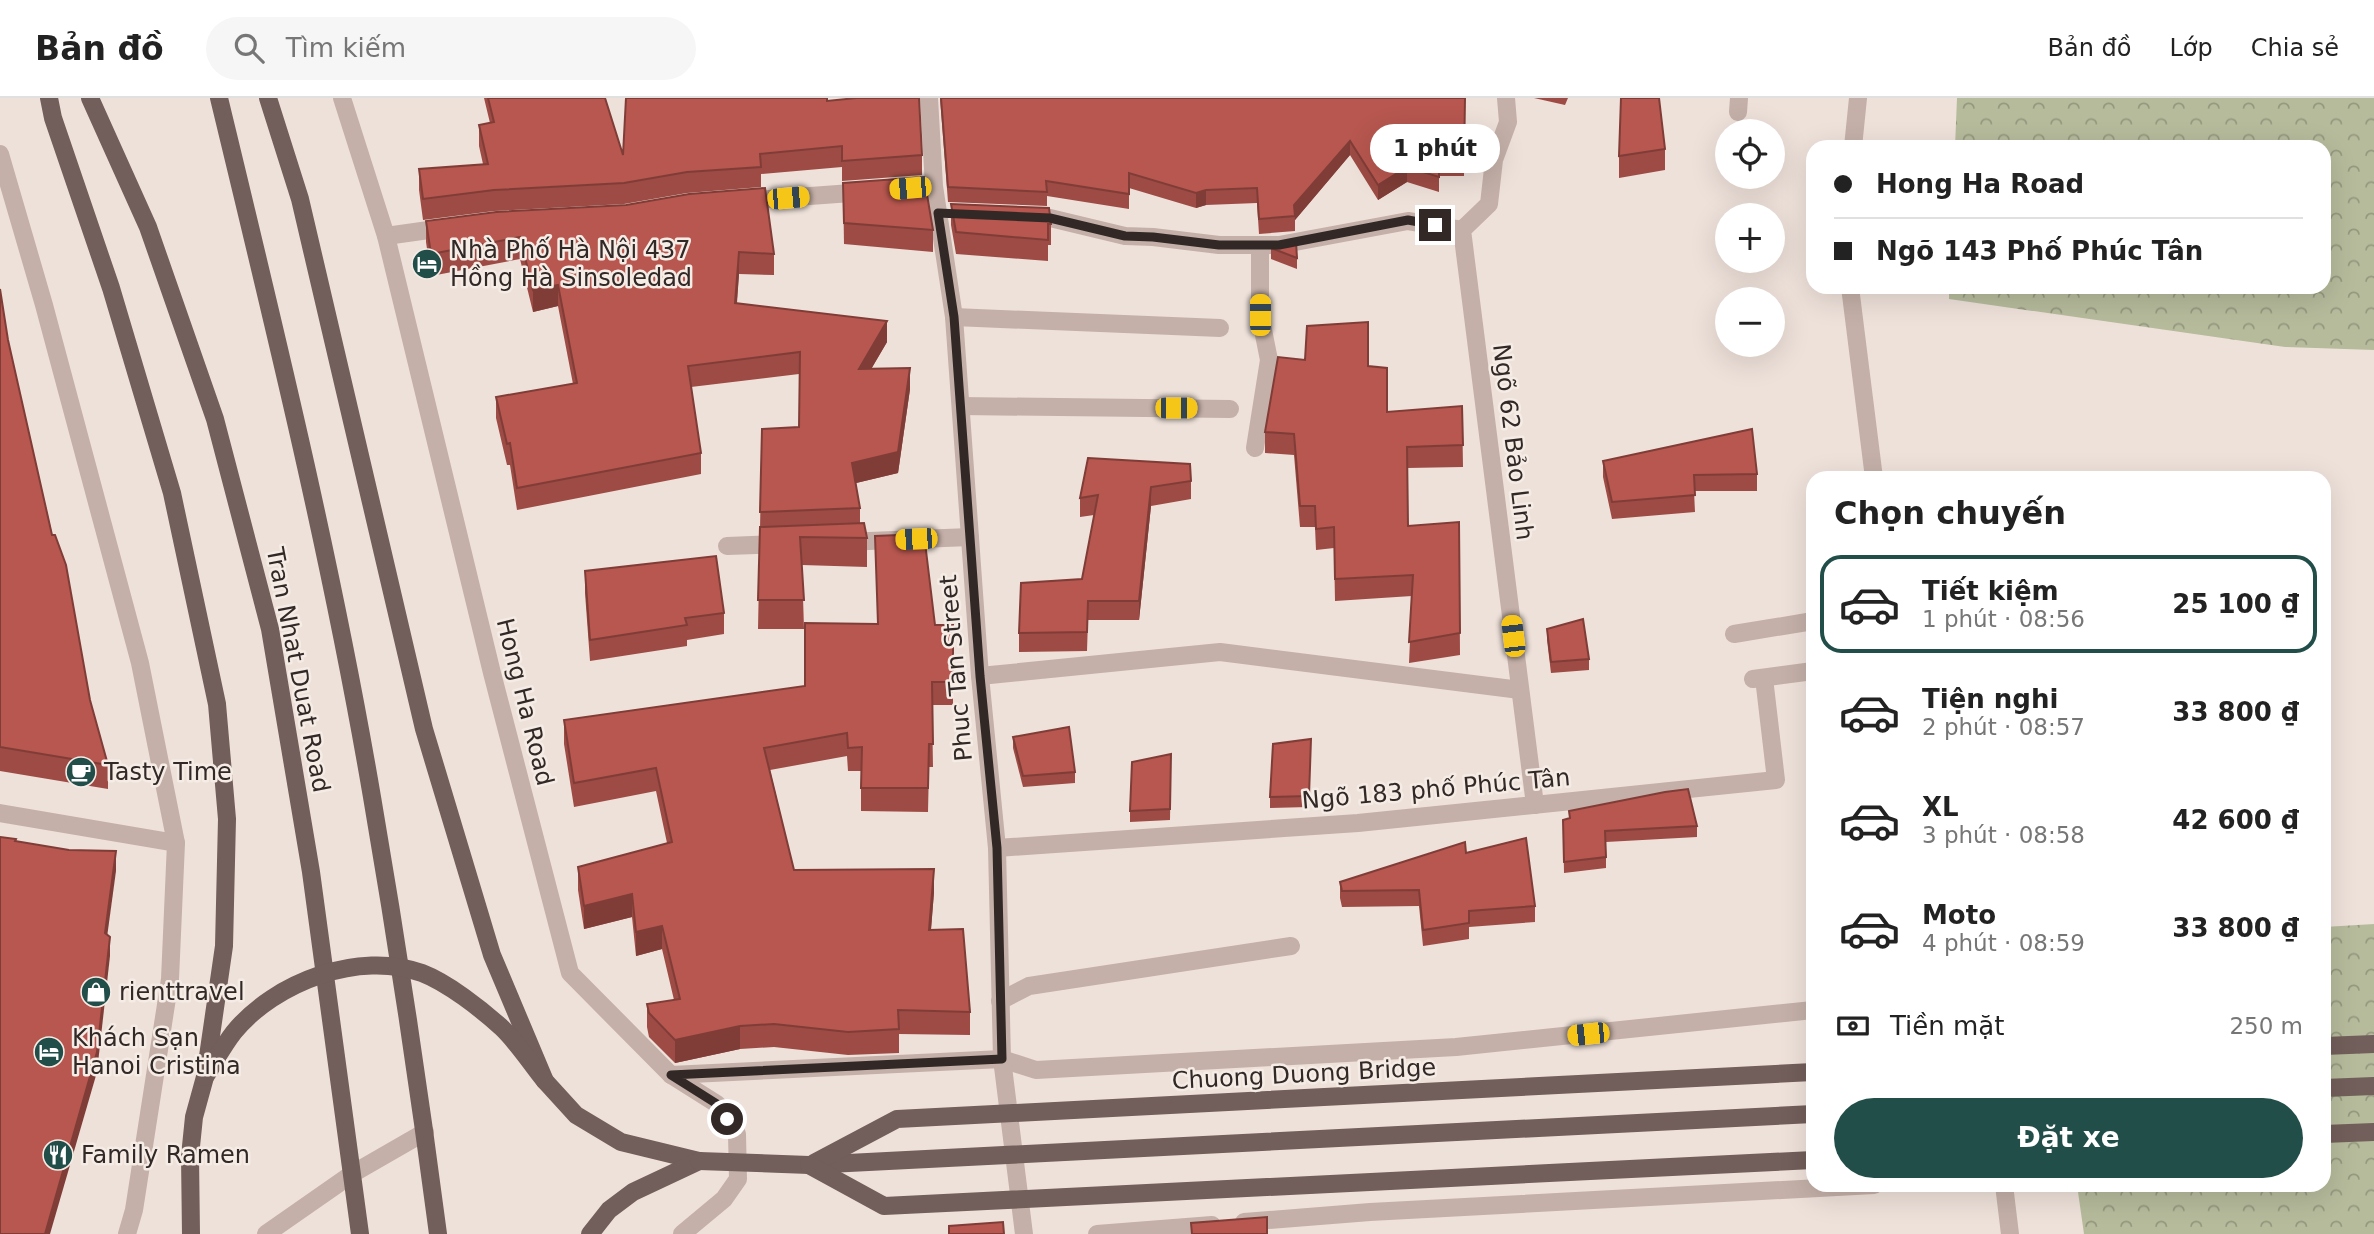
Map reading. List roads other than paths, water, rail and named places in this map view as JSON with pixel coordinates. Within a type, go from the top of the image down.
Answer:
[{"type":"main road","points":[[49,98],[53,118],[111,288],[172,494],[217,704],[227,819],[224,946],[205,1077],[194,1117],[190,1156],[191,1234]]},
{"type":"main road","name":"Tran Nhat Duat Road","points":[[90,98],[148,227],[215,419],[270,629],[311,872],[360,1234]]},
{"type":"main road","name":"Tran Nhat Duat Road","points":[[219,98],[319,528],[372,795],[425,1132],[438,1234]]},
{"type":"main road","points":[[268,99],[300,199],[424,729],[492,955],[545,1081]]},
{"type":"main road","points":[[205,1077],[234,1032],[273,996],[329,971],[376,964],[422,973],[455,991],[502,1028],[576,1115],[621,1142],[699,1161],[809,1165],[1806,1114]]},
{"type":"main road","points":[[2331,1046],[2374,1044]]},
{"type":"main road","name":"Chuong Duong Bridge","points":[[809,1165],[897,1119],[1806,1072]]},
{"type":"main road","points":[[2331,1088],[2374,1086]]},
{"type":"main road","points":[[2331,1134],[2374,1132]]},
{"type":"main road","points":[[809,1165],[884,1206],[1806,1160]]},
{"type":"main road","points":[[590,1234],[609,1210],[633,1192],[699,1161]]},
{"type":"street","name":"Hong Ha Road","points":[[342,98],[386,236],[492,673],[570,973],[671,1075],[717,1104],[737,1134],[738,1179],[724,1199],[682,1234]]},
{"type":"street","name":"Phuc Tan Street","points":[[929,98],[928,186],[944,214],[954,317],[980,676],[997,848],[1002,1059],[1024,1234]]},
{"type":"street","points":[[1013,217],[1050,218],[1125,236],[1219,245],[1279,245],[1408,220],[1461,230],[1489,204],[1494,160],[1508,121],[1506,98]]},
{"type":"street","points":[[1854,140],[1858,98]]},
{"type":"street","points":[[0,154],[44,305],[140,663],[176,844],[170,979],[134,1210],[127,1234]]},
{"type":"street","points":[[726,202],[882,190]]},
{"type":"street","points":[[386,236],[468,225]]},
{"type":"street","name":"Ngõ 62 Bảo Linh","points":[[1461,230],[1535,805]]},
{"type":"street","points":[[1255,448],[1269,360],[1260,315],[1260,245]]},
{"type":"street","points":[[1851,294],[1873,471]]},
{"type":"street","points":[[954,317],[1220,328]]},
{"type":"street","points":[[961,406],[1230,409]]},
{"type":"street","points":[[821,542],[970,537]]},
{"type":"street","points":[[727,546],[794,544]]},
{"type":"street","points":[[1734,634],[1806,622]]},
{"type":"street","points":[[980,676],[1220,652],[1520,690]]},
{"type":"street","name":"Ngõ 183 phố Phúc Tân","points":[[997,848],[1358,823],[1776,780],[1759,679],[1806,672]]},
{"type":"street","points":[[0,813],[176,844]]},
{"type":"street","points":[[1000,1001],[1030,986],[1291,946]]},
{"type":"street","points":[[671,1075],[1002,1059],[1036,1070],[1456,1047],[1806,1011]]},
{"type":"street","points":[[266,1234],[352,1174],[425,1132]]},
{"type":"street","points":[[1097,1234],[1370,1212],[1806,1189]]},
{"type":"street","points":[[2005,1192],[2010,1234]]},
{"type":"place","name":"Nhà Phố Hà Nội 437 Hồng Hà Sinsoledad","points":[[427,264]]},
{"type":"place","name":"Tasty Time","points":[[81,772]]},
{"type":"place","name":"rienttravel","points":[[96,992]]},
{"type":"place","name":"Khách Sạn Hanoi Cristina","points":[[49,1052]]},
{"type":"place","name":"Family Ramen","points":[[58,1155]]}]
